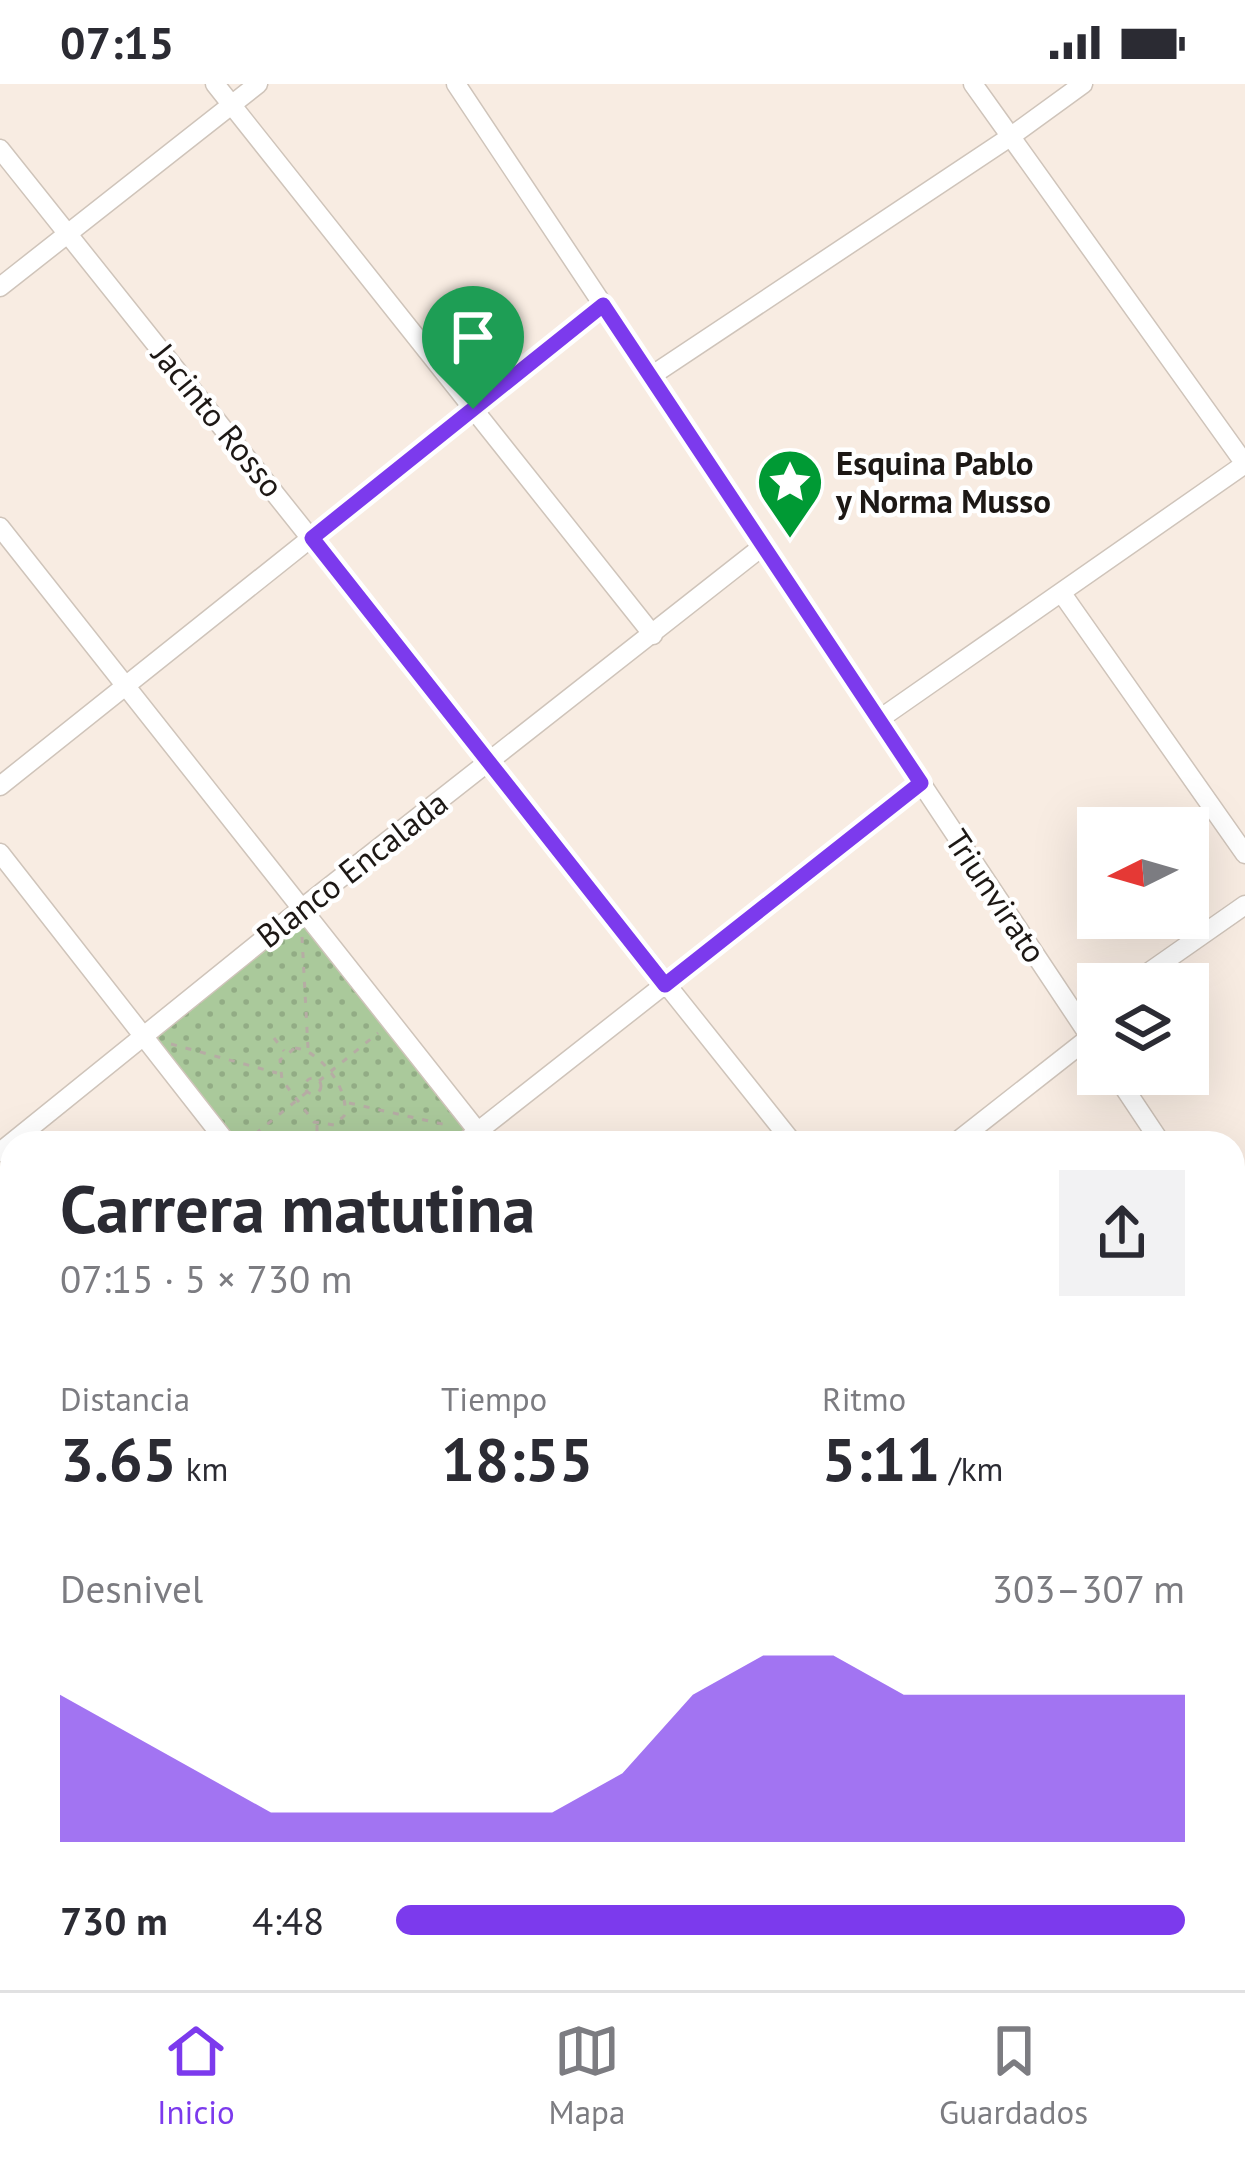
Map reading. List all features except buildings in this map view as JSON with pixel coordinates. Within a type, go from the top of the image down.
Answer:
[{"type":"street","points":[[215,84],[653,635]]},
{"type":"street","points":[[0,287],[258,84]]},
{"type":"street","name":"Triunvirato","points":[[456,84],[1077,1018]]},
{"type":"street","points":[[880,718],[1245,464],[973,84]]},
{"type":"street","points":[[651,376],[1083,84]]},
{"type":"street","name":"Jacinto Rosso","points":[[0,148],[783,1131]]},
{"type":"street","points":[[0,786],[603,305]]},
{"type":"street","points":[[0,527],[391,1023],[470,1131]]},
{"type":"street","name":"Blanco Encalada","points":[[26,1131],[763,546]]},
{"type":"street","points":[[1063,595],[1245,854]]},
{"type":"street","points":[[486,1131],[921,783]]},
{"type":"street","points":[[0,853],[217,1131]]},
{"type":"street","points":[[1162,963],[1245,904]]},
{"type":"street","points":[[970,1131],[1077,1046]]},
{"type":"street","points":[[1128,1095],[1153,1131]]},
{"type":"path","points":[[301,909],[308,1049],[347,1103],[447,1131]]},
{"type":"path","points":[[259,1131],[307,1092],[317,1092],[328,1074],[391,1023]]},
{"type":"path","points":[[142,1036],[279,1073],[317,1123],[327,1126],[340,1121],[347,1103]]},
{"type":"path","points":[[274,1038],[285,1053]]},
{"type":"path","points":[[279,1073],[285,1053],[308,1049]]},
{"type":"path","points":[[307,1092],[308,1079],[320,1082]]},
{"type":"path","points":[[317,1123],[317,1131]]},
{"type":"green space","points":[[301,909],[477,1131],[217,1131],[142,1036]]},
{"type":"place","name":"Esquina Pablo y Norma Musso","points":[[790,541]]},
{"type":"route","points":[[603,305],[921,783],[665,985],[312,538],[473,409],[603,305]]}]
